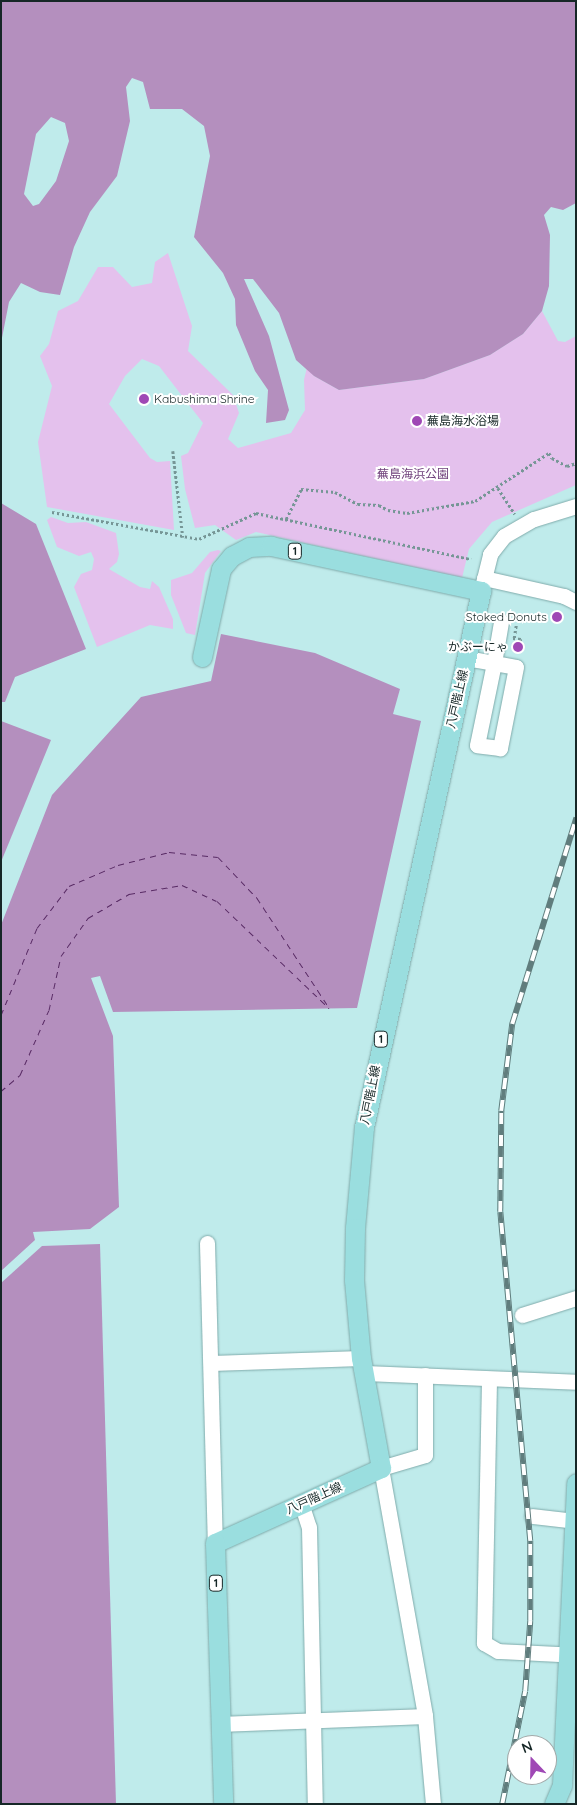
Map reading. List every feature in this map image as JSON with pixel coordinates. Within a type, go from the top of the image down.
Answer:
[{"type":"main road","name":"1","points":[[202,657],[221,568],[232,556],[249,548],[271,546],[483,584]]},
{"type":"main road","name":"八戸階上線","points":[[215,1543],[381,1468],[363,1365],[354,1280],[354,1228],[364,1127],[483,584]]},
{"type":"main road","points":[[554,1804],[562,1785],[572,1654],[576,1483]]},
{"type":"main road","name":"1","points":[[215,1543],[222,1804]]},
{"type":"street","points":[[576,506],[534,520],[504,536],[490,554],[483,584],[564,596],[576,602]]},
{"type":"street","points":[[466,658],[494,663],[516,667],[500,748],[477,745],[494,663],[508,630]]},
{"type":"street","points":[[207,1243],[215,1543]]},
{"type":"street","points":[[522,1315],[576,1298]]},
{"type":"street","points":[[211,1363],[363,1365],[425,1375],[489,1380],[576,1382]]},
{"type":"street","points":[[425,1375],[425,1455],[381,1468],[425,1716],[433,1804]]},
{"type":"street","points":[[489,1380],[484,1643],[498,1651],[572,1654]]},
{"type":"street","points":[[302,1503],[309,1527],[314,1804]]},
{"type":"street","points":[[532,1516],[575,1520]]},
{"type":"street","points":[[220,1724],[425,1716]]},
{"type":"path","points":[[174,451],[183,537]]},
{"type":"path","points":[[286,520],[301,489],[335,492],[358,504],[379,505],[399,513],[466,504],[498,488],[549,453],[552,458],[567,466],[576,463]]},
{"type":"path","points":[[498,488],[516,516]]},
{"type":"path","points":[[52,512],[198,539],[256,513],[471,558]]},
{"type":"path","points":[[508,630],[521,639],[516,667]]},
{"type":"green space","name":"蕪島海浜公園","points":[[168,253],[192,326],[188,351],[233,395],[239,413],[228,439],[238,448],[291,433],[305,410],[304,380],[307,367],[314,376],[339,390],[424,379],[490,355],[523,334],[542,311],[558,341],[565,342],[576,336],[576,485],[492,522],[469,549],[462,578],[256,532],[236,540],[215,525],[195,528],[185,489],[181,456],[188,453],[203,423],[159,366],[142,359],[125,376],[109,404],[150,458],[157,462],[170,461],[174,530],[47,507],[38,442],[52,386],[40,356],[49,344],[58,311],[78,301],[98,267],[113,267],[132,287],[152,283],[155,262]]},
{"type":"green space","points":[[51,517],[68,523],[86,522],[116,533],[119,554],[117,562],[109,569],[140,587],[150,589],[152,581],[159,587],[173,619],[173,629],[150,625],[97,647],[74,587],[81,574],[92,570],[94,559],[91,552],[79,556],[57,547],[47,520]]},
{"type":"green space","points":[[221,551],[205,573],[195,635],[186,633],[171,595],[171,580],[192,573],[210,552]]},
{"type":"shaded area","points":[[1,1],[576,1],[576,203],[563,210],[551,207],[544,215],[550,235],[549,286],[542,311],[523,334],[490,355],[424,379],[339,390],[314,376],[296,360],[279,313],[253,279],[244,279],[269,336],[289,410],[285,420],[266,423],[268,390],[255,371],[236,325],[235,299],[223,273],[194,237],[210,156],[204,126],[182,109],[150,109],[143,82],[132,78],[126,87],[130,121],[117,176],[90,212],[74,247],[60,295],[40,292],[21,283],[9,302],[1,343]],"holes":[[[51,117],[65,123],[69,141],[56,181],[39,204],[33,206],[24,194],[36,134]]]},
{"type":"shaded area","points":[[1,503],[36,524],[86,649],[15,677],[5,702],[1,702]]},
{"type":"shaded area","points":[[221,634],[315,653],[400,689],[393,714],[421,721],[357,1008],[113,1012],[100,976],[91,978],[113,1036],[119,1207],[90,1229],[33,1232],[35,1240],[1,1271],[1,925],[52,795],[141,697],[211,681]]},
{"type":"shaded area","points":[[1,721],[51,740],[1,862]]},
{"type":"shaded area","points":[[100,1244],[116,1804],[1,1804],[1,1283],[42,1246]]},
{"type":"ferry route","points":[[1,1015],[37,928],[69,886],[118,865],[169,852],[218,857],[257,898],[328,1006]]},
{"type":"ferry route","points":[[1,1091],[20,1075],[49,1010],[61,956],[88,918],[129,894],[182,885],[217,901],[329,1008]]},
{"type":"railway","points":[[502,1804],[525,1691],[530,1621],[530,1541],[500,1212],[501,1111],[512,1024],[576,818]]},
{"type":"place","name":"Kabushima Shrine","points":[[144,399]]},
{"type":"place","name":"蕪島海水浴場","points":[[417,421]]},
{"type":"place","name":"Stoked Donuts","points":[[557,617]]},
{"type":"place","name":"かぶーにゃ","points":[[518,647]]}]
